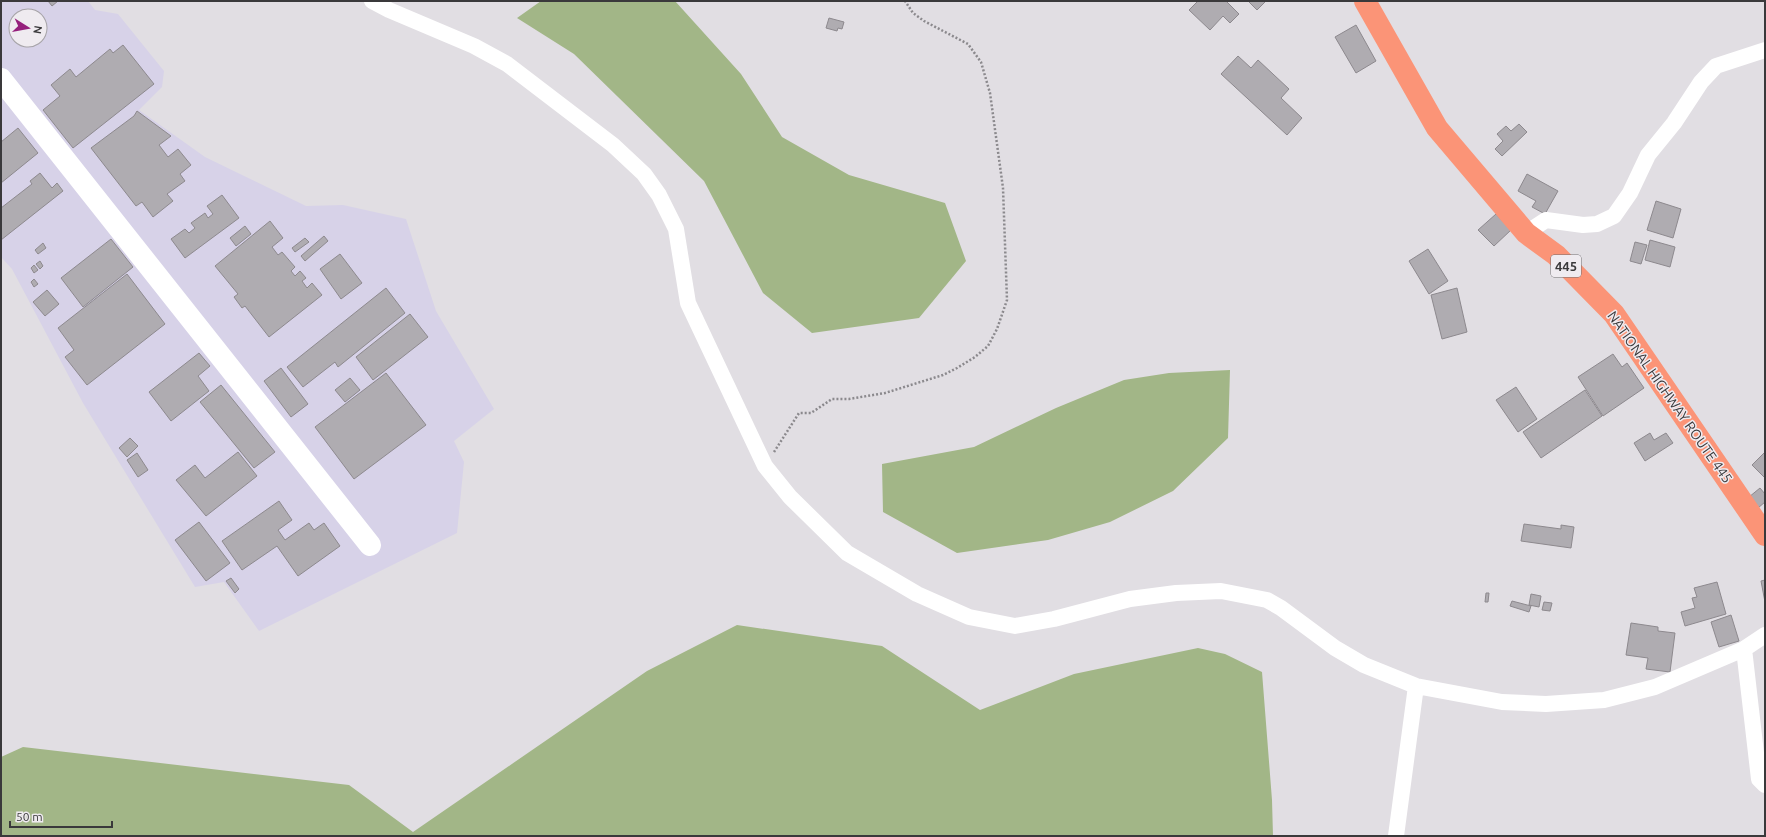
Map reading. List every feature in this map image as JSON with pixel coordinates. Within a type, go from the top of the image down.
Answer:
[{"type":"highway","name":"NATIONAL HIGHWAY ROUTE 445","points":[[1365,1],[1437,128],[1526,233],[1556,256],[1614,314],[1765,535]]},
{"type":"street","points":[[372,1],[389,10],[474,46],[507,64],[613,144],[644,174],[659,195],[676,229],[688,302],[765,466],[790,497],[847,553],[917,594],[969,617],[1016,626],[1054,619],[1130,599],[1176,592],[1221,591],[1267,600],[1281,608],[1335,648],[1364,665],[1416,686],[1502,702],[1546,704],[1604,700],[1655,687],[1744,648],[1765,636]]},
{"type":"street","points":[[1526,233],[1546,220],[1583,226],[1597,224],[1614,216],[1630,193],[1648,155],[1674,123],[1701,82],[1716,66],[1765,50]]},
{"type":"street","points":[[1,79],[370,545]]},
{"type":"street","points":[[1744,648],[1759,779],[1765,785]]},
{"type":"street","points":[[1396,836],[1416,686]]},
{"type":"path","points":[[765,466],[799,412],[811,413],[832,399],[849,399],[885,393],[943,375],[975,357],[988,346],[997,329],[1007,300],[1003,188],[990,93],[980,62],[968,44],[924,21],[913,13],[905,1]]},
{"type":"shaded area","points":[[1,1],[88,1],[95,10],[118,14],[164,71],[162,87],[139,110],[205,157],[306,206],[343,205],[406,219],[436,311],[494,409],[454,441],[464,462],[457,533],[259,631],[224,582],[195,587],[83,403],[12,269],[1,257]]},
{"type":"green space","points":[[541,1],[675,1],[741,74],[782,137],[849,175],[945,203],[966,261],[919,318],[812,333],[763,293],[704,181],[574,54],[517,18]]},
{"type":"green space","points":[[1230,370],[1228,438],[1173,491],[1110,522],[1048,540],[957,553],[883,512],[882,464],[974,447],[1056,408],[1124,380],[1169,373]]},
{"type":"green space","points":[[737,625],[882,646],[980,710],[1074,674],[1198,648],[1225,654],[1262,672],[1272,800],[1273,836],[1,836],[1,757],[23,747],[349,785],[413,832],[647,671]]},
{"type":"building","points":[[48,1],[58,1],[52,6]]},
{"type":"building","points":[[1198,1],[1226,1],[1239,14],[1230,23],[1223,16],[1210,30],[1189,10]]},
{"type":"building","points":[[1248,1],[1266,1],[1257,10]]},
{"type":"building","points":[[829,18],[844,22],[842,29],[838,28],[837,31],[826,28]]},
{"type":"building","points":[[1356,25],[1376,61],[1356,73],[1335,37]]},
{"type":"building","points":[[123,45],[154,84],[73,148],[43,110],[60,96],[51,85],[70,69],[76,77],[110,49],[113,53]]},
{"type":"building","points":[[1238,56],[1251,68],[1258,60],[1289,89],[1281,98],[1302,118],[1287,135],[1221,74]]},
{"type":"building","points":[[137,111],[171,136],[159,145],[168,157],[178,149],[191,165],[180,174],[185,181],[167,194],[173,201],[153,217],[142,202],[136,206],[91,148],[134,116]]},
{"type":"building","points":[[1519,124],[1527,132],[1502,156],[1495,149],[1503,141],[1497,134],[1506,126],[1511,131]]},
{"type":"building","points":[[18,128],[38,153],[1,183],[1,142]]},
{"type":"building","points":[[40,173],[52,188],[57,183],[63,191],[1,240],[1,208],[32,184],[30,181]]},
{"type":"building","points":[[1527,174],[1558,191],[1545,214],[1532,207],[1536,201],[1518,191]]},
{"type":"building","points":[[222,195],[239,218],[185,258],[171,239],[185,229],[189,233],[195,228],[191,223],[205,213],[208,218],[213,214],[207,206]]},
{"type":"building","points":[[1656,201],[1681,209],[1673,238],[1647,230]]},
{"type":"building","points":[[1496,214],[1511,230],[1494,246],[1478,230]]},
{"type":"building","points":[[270,221],[283,238],[272,247],[278,255],[282,252],[295,267],[291,271],[295,276],[300,271],[306,278],[302,281],[307,288],[312,283],[322,295],[269,337],[245,306],[242,308],[234,297],[238,294],[215,266]]},
{"type":"building","points":[[245,226],[251,234],[236,246],[230,238]]},
{"type":"building","points":[[324,236],[328,241],[305,261],[301,256]]},
{"type":"building","points":[[305,238],[309,242],[295,252],[292,248]]},
{"type":"building","points":[[111,239],[133,267],[83,307],[61,278]]},
{"type":"building","points":[[1650,240],[1675,247],[1670,267],[1645,260]]},
{"type":"building","points":[[1635,242],[1647,245],[1641,264],[1630,261]]},
{"type":"building","points":[[43,243],[46,248],[38,254],[35,250]]},
{"type":"building","points":[[1428,249],[1448,281],[1429,294],[1409,261]]},
{"type":"building","points":[[340,254],[362,283],[341,299],[320,269]]},
{"type":"building","points":[[40,261],[43,266],[40,269],[36,264]]},
{"type":"building","points":[[34,265],[38,270],[34,273],[31,268]]},
{"type":"building","points":[[127,274],[165,324],[87,385],[65,357],[74,350],[58,328]]},
{"type":"building","points":[[34,279],[38,284],[34,287],[31,282]]},
{"type":"building","points":[[386,288],[405,313],[338,367],[335,362],[303,387],[287,367]]},
{"type":"building","points":[[1457,288],[1467,332],[1442,339],[1431,295]]},
{"type":"building","points":[[47,290],[59,304],[45,316],[33,302]]},
{"type":"building","points":[[410,314],[428,337],[373,380],[356,357]]},
{"type":"building","points":[[199,353],[210,366],[198,376],[209,391],[171,421],[149,392]]},
{"type":"building","points":[[1613,354],[1622,367],[1627,363],[1644,388],[1603,416],[1578,377]]},
{"type":"building","points":[[281,368],[308,404],[291,417],[264,381]]},
{"type":"building","points":[[386,373],[426,425],[354,479],[315,427]]},
{"type":"building","points":[[350,378],[360,390],[345,402],[335,390]]},
{"type":"building","points":[[221,385],[275,452],[254,468],[200,402]]},
{"type":"building","points":[[1516,387],[1537,419],[1518,432],[1496,400]]},
{"type":"building","points":[[1585,390],[1602,416],[1541,458],[1523,432]]},
{"type":"building","points":[[1650,433],[1654,440],[1666,433],[1673,443],[1645,461],[1634,443]]},
{"type":"building","points":[[130,438],[138,446],[127,457],[119,448]]},
{"type":"building","points":[[238,452],[257,476],[206,516],[176,480],[195,465],[205,478]]},
{"type":"building","points":[[1765,452],[1765,478],[1752,465]]},
{"type":"building","points":[[137,453],[148,470],[138,477],[127,460]]},
{"type":"building","points":[[1760,488],[1765,494],[1765,502],[1758,508],[1749,497]]},
{"type":"building","points":[[279,501],[292,520],[278,530],[285,540],[309,523],[314,530],[324,523],[340,546],[298,576],[277,546],[242,570],[222,541]]},
{"type":"building","points":[[199,522],[230,563],[206,581],[175,540]]},
{"type":"building","points":[[1524,524],[1561,529],[1561,525],[1574,527],[1571,548],[1521,541]]},
{"type":"building","points":[[231,578],[239,589],[235,593],[226,581]]},
{"type":"building","points":[[1765,580],[1765,602],[1761,581]]},
{"type":"building","points":[[1717,582],[1726,614],[1685,626],[1681,612],[1695,608],[1692,598],[1697,597],[1694,588]]},
{"type":"building","points":[[1486,593],[1489,593],[1488,602],[1485,602]]},
{"type":"building","points":[[1531,594],[1541,596],[1539,607],[1529,605]]},
{"type":"building","points":[[1512,601],[1531,606],[1529,612],[1510,606]]},
{"type":"building","points":[[1544,602],[1552,603],[1550,611],[1542,610]]},
{"type":"building","points":[[1731,615],[1739,641],[1719,647],[1711,622]]},
{"type":"building","points":[[1631,623],[1658,627],[1658,631],[1675,633],[1670,672],[1646,669],[1648,658],[1626,655]]}]
